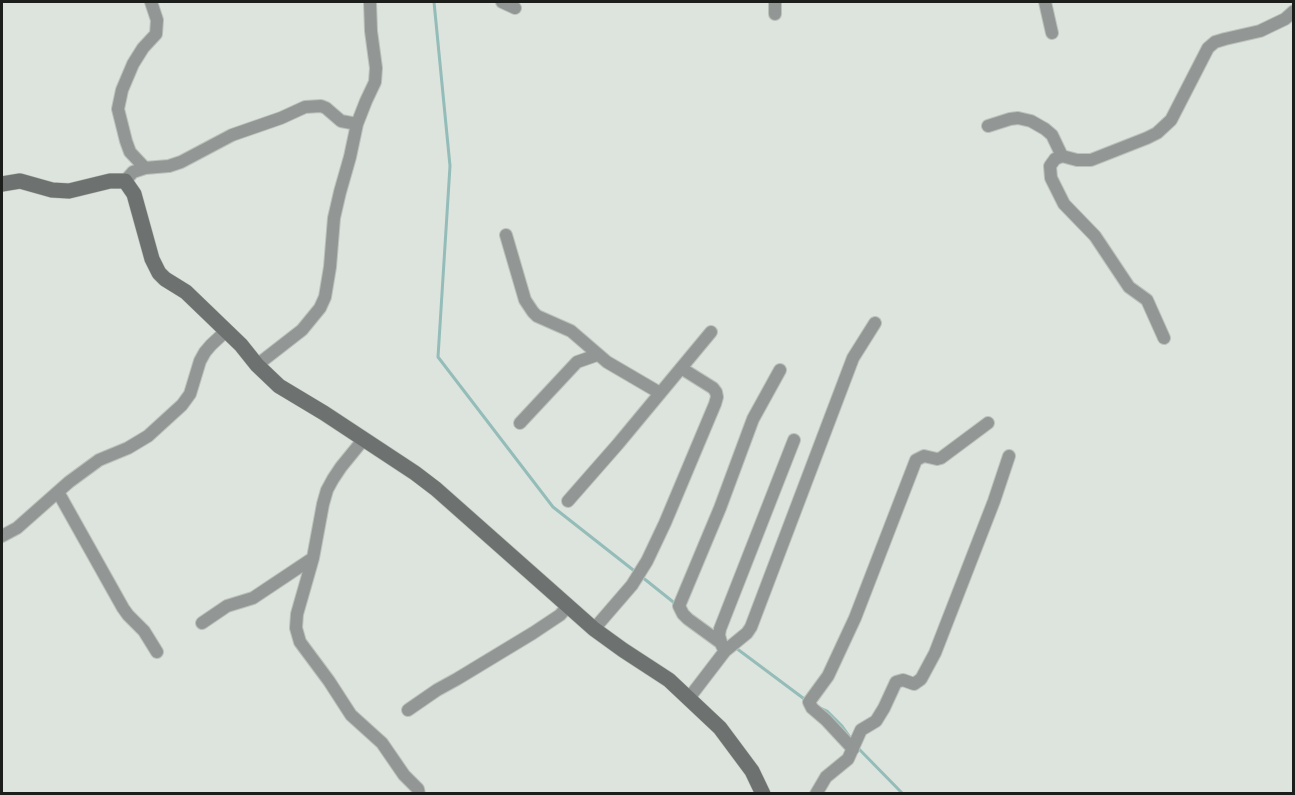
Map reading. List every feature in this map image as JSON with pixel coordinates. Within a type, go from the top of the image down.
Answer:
[{"type":"street","points":[[145,168],[130,152],[118,116],[118,109],[122,90],[133,64],[156,34],[157,20],[151,2]]},
{"type":"street","points":[[257,365],[302,330],[320,308],[327,286],[334,218],[357,124],[375,82],[376,68],[370,2]]},
{"type":"street","points":[[502,2],[514,8]]},
{"type":"street","points":[[1046,2],[1052,33]]},
{"type":"street","points":[[1164,338],[1147,300],[1129,287],[1095,236],[1064,204],[1051,177],[1049,170],[1051,163],[1062,156],[1077,160],[1091,160],[1157,133],[1171,120],[1208,48],[1215,42],[1260,31],[1285,20],[1293,13]]},
{"type":"street","points":[[2,184],[20,181],[52,190],[69,191],[110,181],[125,181],[133,172],[181,162],[232,135],[305,107],[321,106],[341,121],[357,124]]},
{"type":"street","points":[[988,126],[1018,118],[1031,121],[1052,135],[1062,156]]},
{"type":"street","points":[[125,181],[134,194],[152,259],[165,279],[186,292],[241,345],[257,365],[279,386],[324,412],[415,473],[594,629],[669,680],[720,729],[752,771],[764,794]]},
{"type":"street","points":[[506,236],[529,308],[537,316],[571,331],[616,369],[660,393]]},
{"type":"street","points":[[689,698],[722,648],[732,645],[751,627],[853,358],[875,323]]},
{"type":"street","points":[[2,536],[17,528],[99,460],[128,448],[148,436],[182,405],[190,394],[205,352],[226,331]]},
{"type":"street","points":[[568,501],[711,332]]},
{"type":"street","points":[[520,423],[574,365],[597,355]]},
{"type":"street","points":[[594,629],[642,570],[665,523],[717,397],[713,388],[681,368]]},
{"type":"street","points":[[722,648],[688,619],[679,606],[720,508],[753,419],[780,370]]},
{"type":"street","points":[[853,749],[812,708],[809,702],[828,676],[855,618],[916,460],[924,456],[941,458],[988,423]]},
{"type":"street","points":[[363,440],[341,467],[327,490],[314,558],[296,628],[300,642],[351,715],[382,743],[419,794]]},
{"type":"street","points":[[722,648],[720,629],[794,440]]},
{"type":"street","points":[[816,794],[826,777],[844,762],[853,749],[861,730],[873,723],[879,716],[896,682],[903,680],[914,684],[925,673],[935,653],[994,501],[1009,456]]},
{"type":"street","points":[[58,492],[123,608],[144,631],[157,652]]},
{"type":"street","points":[[202,622],[227,606],[254,598],[314,558]]},
{"type":"street","points":[[408,710],[437,690],[540,629],[560,615],[568,606]]},
{"type":"waterway","points":[[434,2],[450,166],[438,357],[553,507],[637,573]]},
{"type":"waterway","points":[[642,577],[677,605]]},
{"type":"waterway","points":[[736,648],[807,701]]},
{"type":"waterway","points":[[818,707],[827,711],[852,740]]},
{"type":"waterway","points":[[857,747],[903,794]]}]
